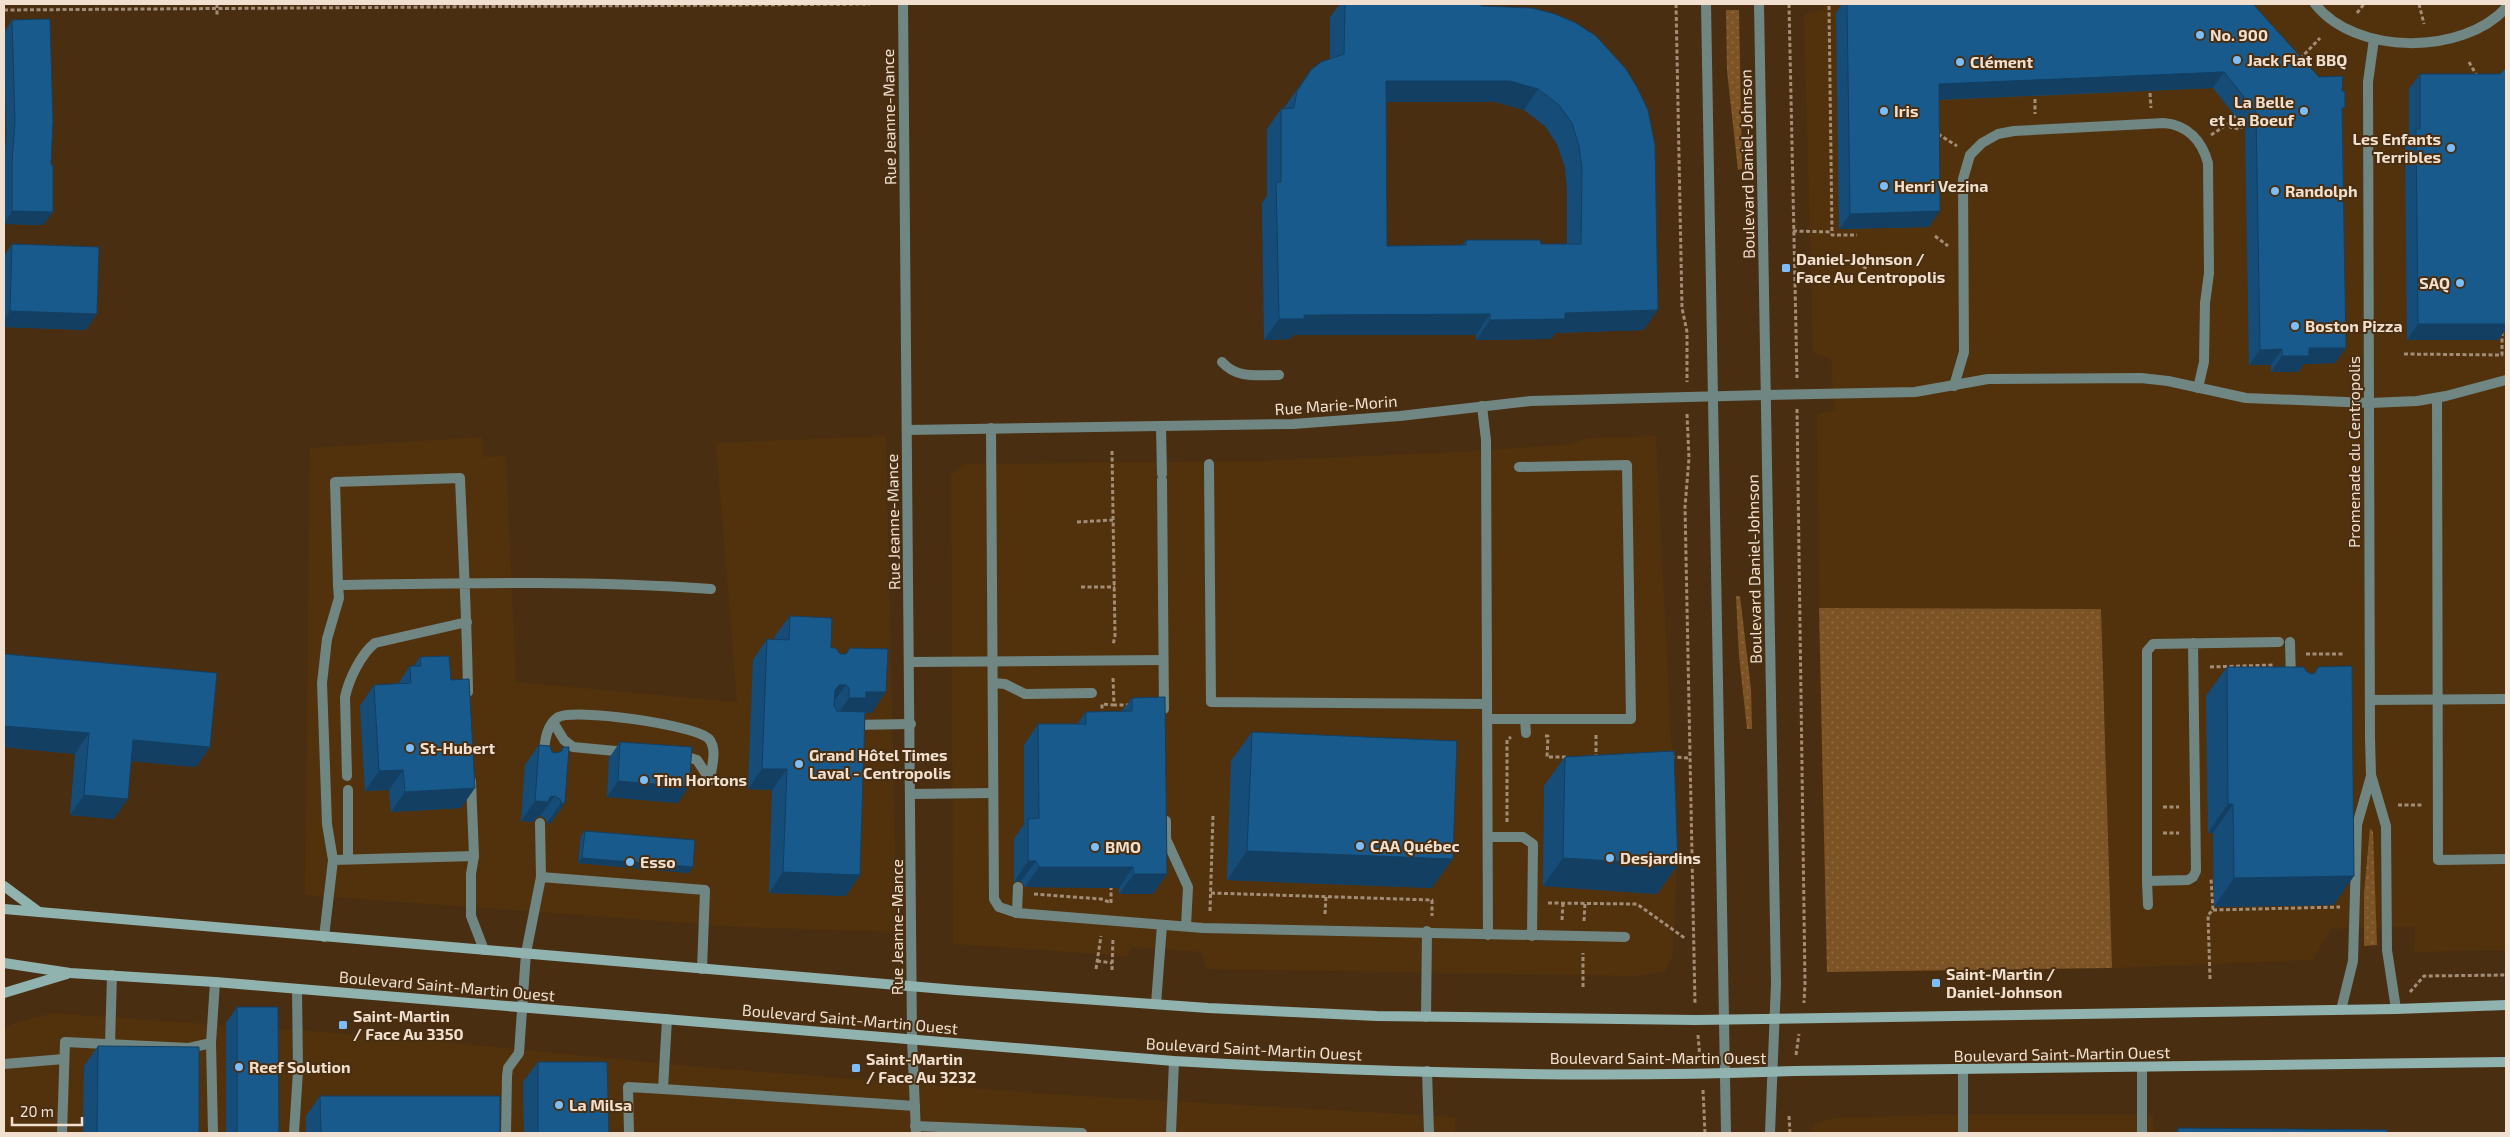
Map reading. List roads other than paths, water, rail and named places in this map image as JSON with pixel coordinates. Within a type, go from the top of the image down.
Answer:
[{"type":"main road","points":[[4,886],[40,912]]},
{"type":"main road","points":[[4,909],[912,986],[1307,1013],[1426,1017],[1723,1020],[2341,1010],[2506,1004]]},
{"type":"main road","name":"Boulevard Saint-Martin Ouest","points":[[4,963],[70,973],[215,982],[1174,1061],[1297,1068],[1725,1074],[1794,1071],[2506,1062]]},
{"type":"main road","points":[[4,993],[70,973]]},
{"type":"street","name":"Rue Jeanne-Mance","points":[[903,4],[911,724],[912,1039],[916,1130]]},
{"type":"street","points":[[1706,4],[1726,1133]]},
{"type":"street","name":"Boulevard Daniel-Johnson","points":[[1759,4],[1776,983],[1770,1133]]},
{"type":"street","points":[[2315,4],[2335,22],[2374,39],[2409,44],[2435,41],[2476,29],[2494,19],[2506,8]]},
{"type":"street","name":"Promenade du Centropolis","points":[[2374,39],[2368,82],[2371,775],[2386,826],[2387,950],[2396,1008]]},
{"type":"street","points":[[1954,386],[1964,352],[1963,178],[1970,155],[1989,138],[2014,131],[2164,123],[2179,126],[2192,134],[2204,149],[2208,163],[2210,273],[2205,303],[2204,362],[2198,388]]},
{"type":"street","points":[[1222,362],[1228,369],[1238,374],[1279,375]]},
{"type":"street","name":"Rue Marie-Morin","points":[[907,430],[1315,423],[1551,400],[1915,392],[1988,379],[2141,378],[2168,381],[2230,395],[2279,401],[2417,402],[2506,380]]},
{"type":"street","points":[[2437,398],[2438,860],[2506,859]]},
{"type":"street","points":[[1482,406],[1486,440],[1488,934]]},
{"type":"street","points":[[1161,426],[1164,719]]},
{"type":"street","points":[[991,428],[994,899],[999,906],[1018,913],[1186,926],[1427,931],[1625,938]]},
{"type":"street","points":[[1209,464],[1211,702],[1487,704]]},
{"type":"street","points":[[1487,719],[1630,719],[1627,465],[1519,467]]},
{"type":"street","points":[[324,936],[332,860],[326,824],[322,683],[326,639],[339,598],[334,482],[460,478],[467,622],[468,700]]},
{"type":"street","points":[[338,584],[600,583],[711,589]]},
{"type":"street","points":[[347,776],[345,697],[347,687],[365,653],[375,643],[467,622]]},
{"type":"street","points":[[2148,905],[2147,651],[2153,644],[2279,642]]},
{"type":"street","points":[[2290,642],[2291,687]]},
{"type":"street","points":[[2148,881],[2188,880],[2196,872],[2193,643]]},
{"type":"street","points":[[910,662],[1163,660]]},
{"type":"street","points":[[992,682],[1005,684],[1026,694],[1092,693]]},
{"type":"street","points":[[2370,700],[2506,699]]},
{"type":"street","points":[[542,767],[545,742],[553,722],[558,717],[572,714],[632,718],[699,732],[711,741],[713,749],[710,780],[697,760],[682,754],[664,754]]},
{"type":"street","points":[[1521,734],[1525,719]]},
{"type":"street","points":[[553,722],[569,745],[582,749],[637,752]]},
{"type":"street","points":[[844,726],[911,724]]},
{"type":"street","points":[[471,768],[474,856],[471,874],[471,916],[484,950]]},
{"type":"street","name":"Promenade du Centropolis","points":[[2341,1010],[2353,960],[2357,826],[2371,775]]},
{"type":"street","points":[[348,790],[348,858]]},
{"type":"street","points":[[911,794],[993,793]]},
{"type":"street","points":[[1166,809],[1166,839],[1188,887],[1186,926]]},
{"type":"street","points":[[506,1133],[506,1076],[508,1068],[519,1053],[526,954],[541,877],[540,823]]},
{"type":"street","points":[[1488,837],[1523,837],[1532,844],[1532,936]]},
{"type":"street","points":[[332,860],[348,858],[474,856]]},
{"type":"street","points":[[541,877],[705,890],[702,969]]},
{"type":"street","points":[[1018,887],[1018,913]]},
{"type":"street","points":[[1156,1004],[1162,924]]},
{"type":"street","points":[[1426,1017],[1427,931]]},
{"type":"street","points":[[110,1044],[112,975]]},
{"type":"street","points":[[212,1133],[211,1043],[215,982]]},
{"type":"street","points":[[294,1133],[298,1071],[297,989]]},
{"type":"street","points":[[664,1089],[667,1019]]},
{"type":"street","points":[[62,1133],[65,1042],[189,1048],[211,1043]]},
{"type":"street","points":[[4,1064],[64,1059]]},
{"type":"street","points":[[1171,1133],[1174,1061]]},
{"type":"street","points":[[2142,1067],[2142,1133]]},
{"type":"street","points":[[1963,1070],[1963,1133]]},
{"type":"street","points":[[1427,1071],[1429,1133]]},
{"type":"street","points":[[629,1133],[628,1087],[915,1106]]},
{"type":"street","points":[[916,1130],[1082,1133]]},
{"type":"place","name":"No. 900","points":[[2200,35]]},
{"type":"place","name":"Jack Flat BBQ","points":[[2237,60]]},
{"type":"place","name":"Clément","points":[[1960,62]]},
{"type":"place","name":"Iris","points":[[1884,111]]},
{"type":"place","name":"La Belle et La Boeuf","points":[[2304,111]]},
{"type":"place","name":"Les Enfants Terribles","points":[[2451,148]]},
{"type":"place","name":"Henri Vezina","points":[[1884,186]]},
{"type":"place","name":"Randolph","points":[[2275,191]]},
{"type":"place","name":"Daniel-Johnson / Face Au Centropolis","points":[[1786,268]]},
{"type":"place","name":"SAQ","points":[[2460,283]]},
{"type":"place","name":"Boston Pizza","points":[[2295,326]]},
{"type":"place","name":"St-Hubert","points":[[410,748]]},
{"type":"place","name":"Grand Hôtel Times Laval - Centropolis","points":[[799,764]]},
{"type":"place","name":"Tim Hortons","points":[[644,780]]},
{"type":"place","name":"CAA Québec","points":[[1360,846]]},
{"type":"place","name":"BMO","points":[[1095,847]]},
{"type":"place","name":"Desjardins","points":[[1610,858]]},
{"type":"place","name":"Esso","points":[[630,862]]},
{"type":"place","name":"Saint-Martin / Daniel-Johnson","points":[[1936,983]]},
{"type":"place","name":"Saint-Martin / Face Au 3350","points":[[343,1025]]},
{"type":"place","name":"Reef Solution","points":[[239,1067]]},
{"type":"place","name":"Saint-Martin / Face Au 3232","points":[[856,1068]]},
{"type":"place","name":"La Milsa","points":[[559,1105]]}]
